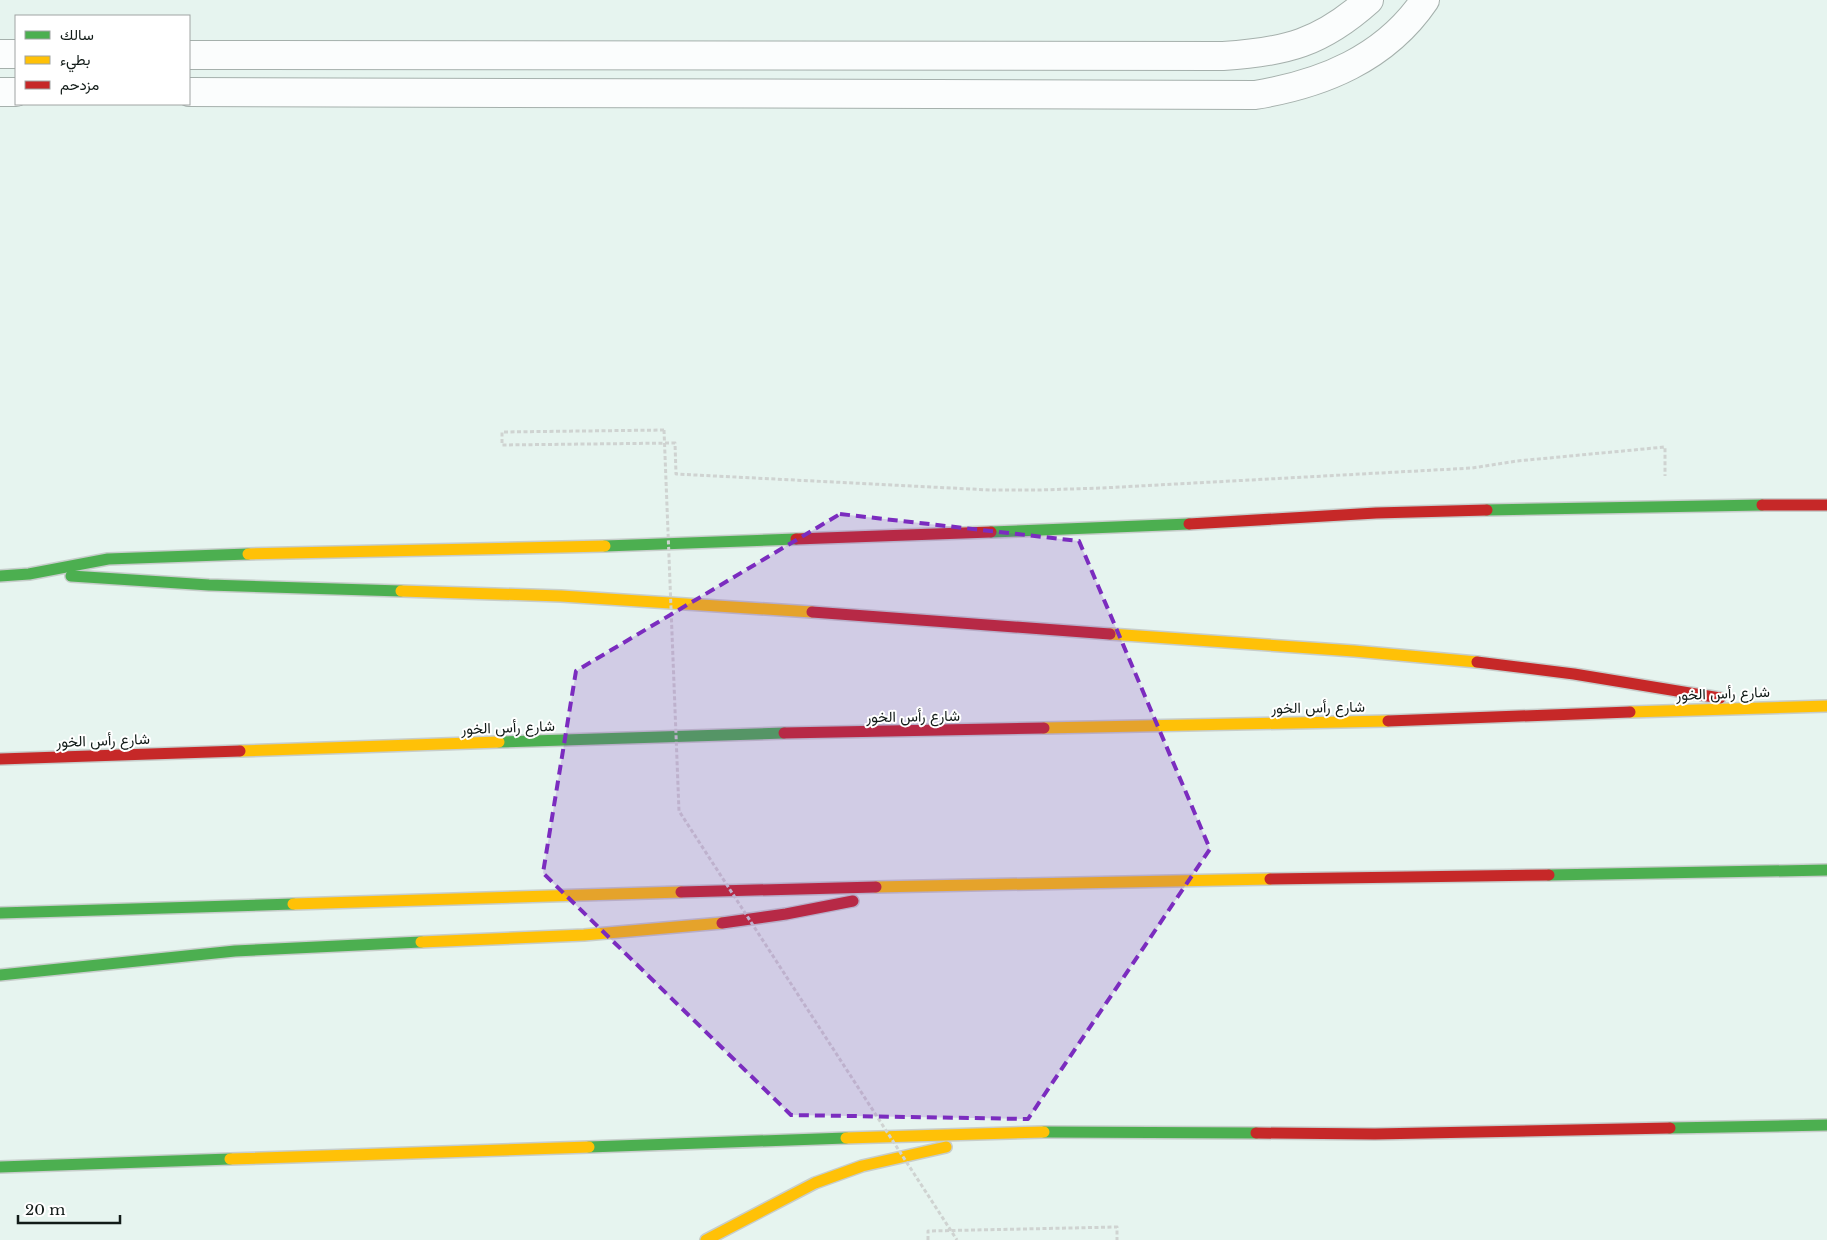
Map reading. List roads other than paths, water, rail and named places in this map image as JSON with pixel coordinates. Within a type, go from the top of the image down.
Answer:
[{"type":"highway","points":[[0,576],[29,574],[108,559],[273,553],[516,549],[1092,529],[1376,513],[1664,506],[1827,505]]},
{"type":"highway","points":[[29,574],[226,586],[466,592],[658,602],[1372,652],[1510,666],[1647,684],[1720,698],[1755,707]]},
{"type":"highway","name":"شارع رأس الخور","points":[[0,759],[733,734],[1417,720],[1827,706]]},
{"type":"highway","points":[[0,913],[926,885],[1827,870]]},
{"type":"highway","points":[[0,975],[171,956],[250,950],[615,933],[694,926],[771,916],[849,902],[926,885]]},
{"type":"highway","points":[[0,1167],[1016,1132],[1375,1134],[1827,1125]]},
{"type":"highway","points":[[706,1240],[816,1182],[862,1166],[1016,1132]]},
{"type":"street","points":[[190,55],[1223,56],[1277,51],[1304,43],[1329,31],[1369,0]]},
{"type":"street","points":[[190,92],[1255,95],[1295,88],[1318,81],[1347,68],[1374,51],[1399,30],[1425,0]]},
{"type":"street","points":[[0,54],[15,54]]},
{"type":"street","points":[[0,92],[15,92]]}]
